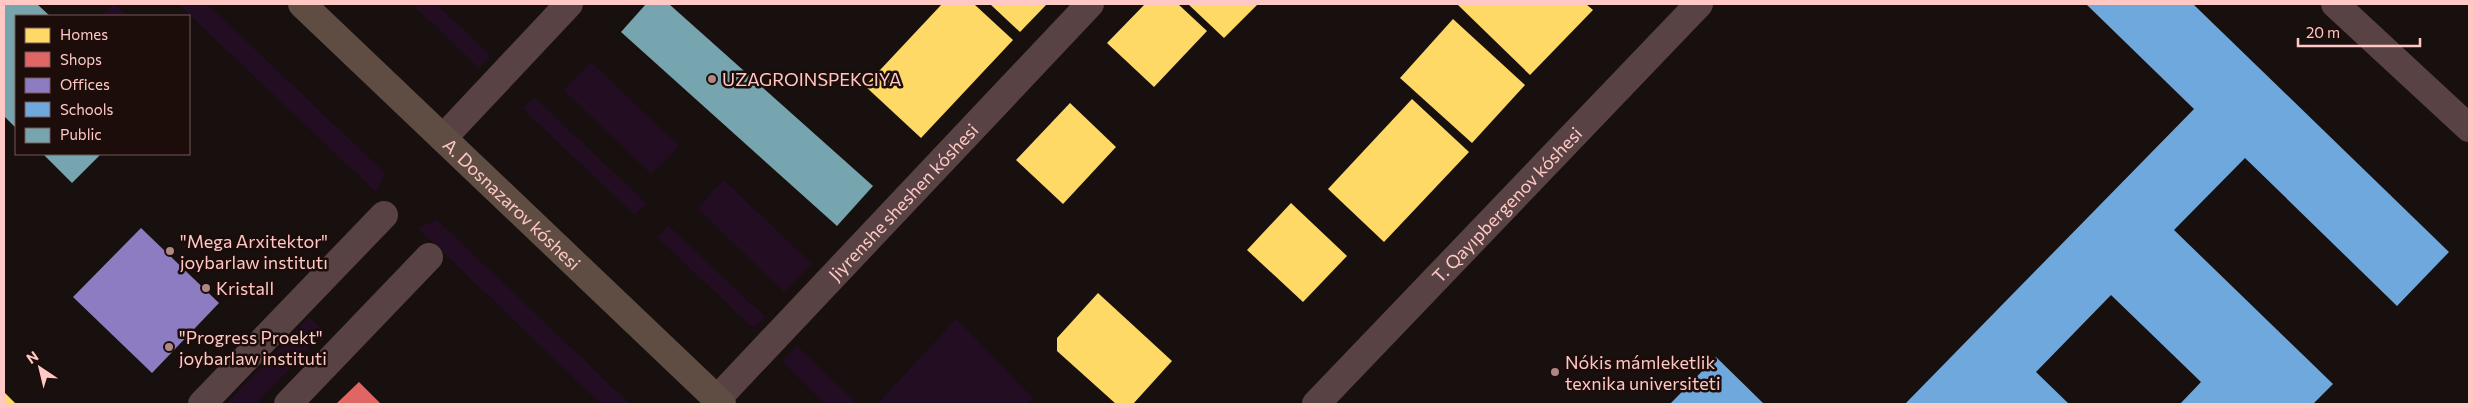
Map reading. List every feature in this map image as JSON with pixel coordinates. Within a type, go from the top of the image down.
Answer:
[{"type":"main road","name":"A. Dosnazarov kóshesi","points":[[302,4],[719,402]]},
{"type":"street","points":[[443,138],[569,4]]},
{"type":"street","name":"Jiyrenshe sheshen kóshesi","points":[[719,402],[1090,4]]},
{"type":"street","name":"T. Qayıpbergenov kóshesi","points":[[1316,404],[1699,4]]},
{"type":"street","points":[[2335,4],[2469,128]]},
{"type":"street","points":[[202,404],[384,215]]},
{"type":"street","points":[[288,404],[429,257]]},
{"type":"shaded area","points":[[114,4],[127,15],[103,15]]},
{"type":"shaded area","points":[[178,4],[207,4],[385,173],[376,192],[190,15]]},
{"type":"shaded area","points":[[412,4],[436,4],[490,55],[479,68]]},
{"type":"shaded area","points":[[591,62],[679,146],[651,174],[564,90]]},
{"type":"shaded area","points":[[534,97],[646,203],[635,215],[523,109]]},
{"type":"shaded area","points":[[724,180],[812,264],[784,292],[697,208]]},
{"type":"shaded area","points":[[437,220],[630,404],[601,404],[418,228]]},
{"type":"shaded area","points":[[668,225],[765,317],[753,328],[657,237]]},
{"type":"shaded area","points":[[309,317],[324,332],[256,404],[226,404]]},
{"type":"shaded area","points":[[956,319],[1033,398],[1027,404],[881,404],[879,402]]},
{"type":"shaded area","points":[[797,346],[857,404],[825,404],[782,361]]},
{"type":"building: Homes","points":[[942,4],[974,4],[1013,40],[921,138],[865,86]]},
{"type":"building: Homes","points":[[990,4],[1047,4],[1020,32]]},
{"type":"building: Homes","points":[[1145,4],[1178,4],[1207,31],[1154,87],[1107,43]]},
{"type":"building: Homes","points":[[1188,4],[1258,4],[1224,38]]},
{"type":"building: Homes","points":[[1457,4],[1586,4],[1593,10],[1530,75]]},
{"type":"building: Homes","points":[[1453,19],[1525,85],[1472,143],[1400,78]]},
{"type":"building: Homes","points":[[1412,99],[1469,152],[1384,242],[1328,189]]},
{"type":"building: Homes","points":[[1070,103],[1116,147],[1063,204],[1016,160]]},
{"type":"building: Homes","points":[[1291,203],[1347,256],[1303,302],[1247,250]]},
{"type":"building: Homes","points":[[1098,293],[1172,361],[1133,404],[1116,404],[1057,351],[1057,338]]},
{"type":"building: Homes","points":[[5,393],[16,404],[4,404]]},
{"type":"building: Shops","points":[[359,382],[381,404],[336,404]]},
{"type":"building: Offices","points":[[141,228],[219,303],[152,373],[73,297]]},
{"type":"building: Schools","points":[[2086,4],[2193,4],[2449,252],[2397,306],[2245,158],[2174,230],[2333,384],[2313,404],[2180,404],[2201,382],[2111,295],[2036,372],[2069,404],[1905,404],[2194,109]]},
{"type":"building: Schools","points":[[1716,357],[1764,404],[1670,404]]},
{"type":"building: Public","points":[[4,4],[37,4],[49,15],[15,15],[15,127],[4,116]]},
{"type":"building: Public","name":"UZAGROINSPEKCIYA","points":[[646,4],[669,4],[873,186],[837,226],[621,32]]},
{"type":"building: Public","points":[[44,155],[100,155],[72,183]]},
{"type":"place","name":"UZAGROINSPEKCIYA","points":[[712,79]]},
{"type":"place","name":"\"Mega Arxitektor\" joybarlaw institutı","points":[[170,251]]},
{"type":"place","name":"Kristall","points":[[206,288]]},
{"type":"place","name":"\"Progress Proekt\" joybarlaw instituti","points":[[169,347]]},
{"type":"place","name":"Nókis mámleketlik texnika universiteti","points":[[1555,372]]}]
